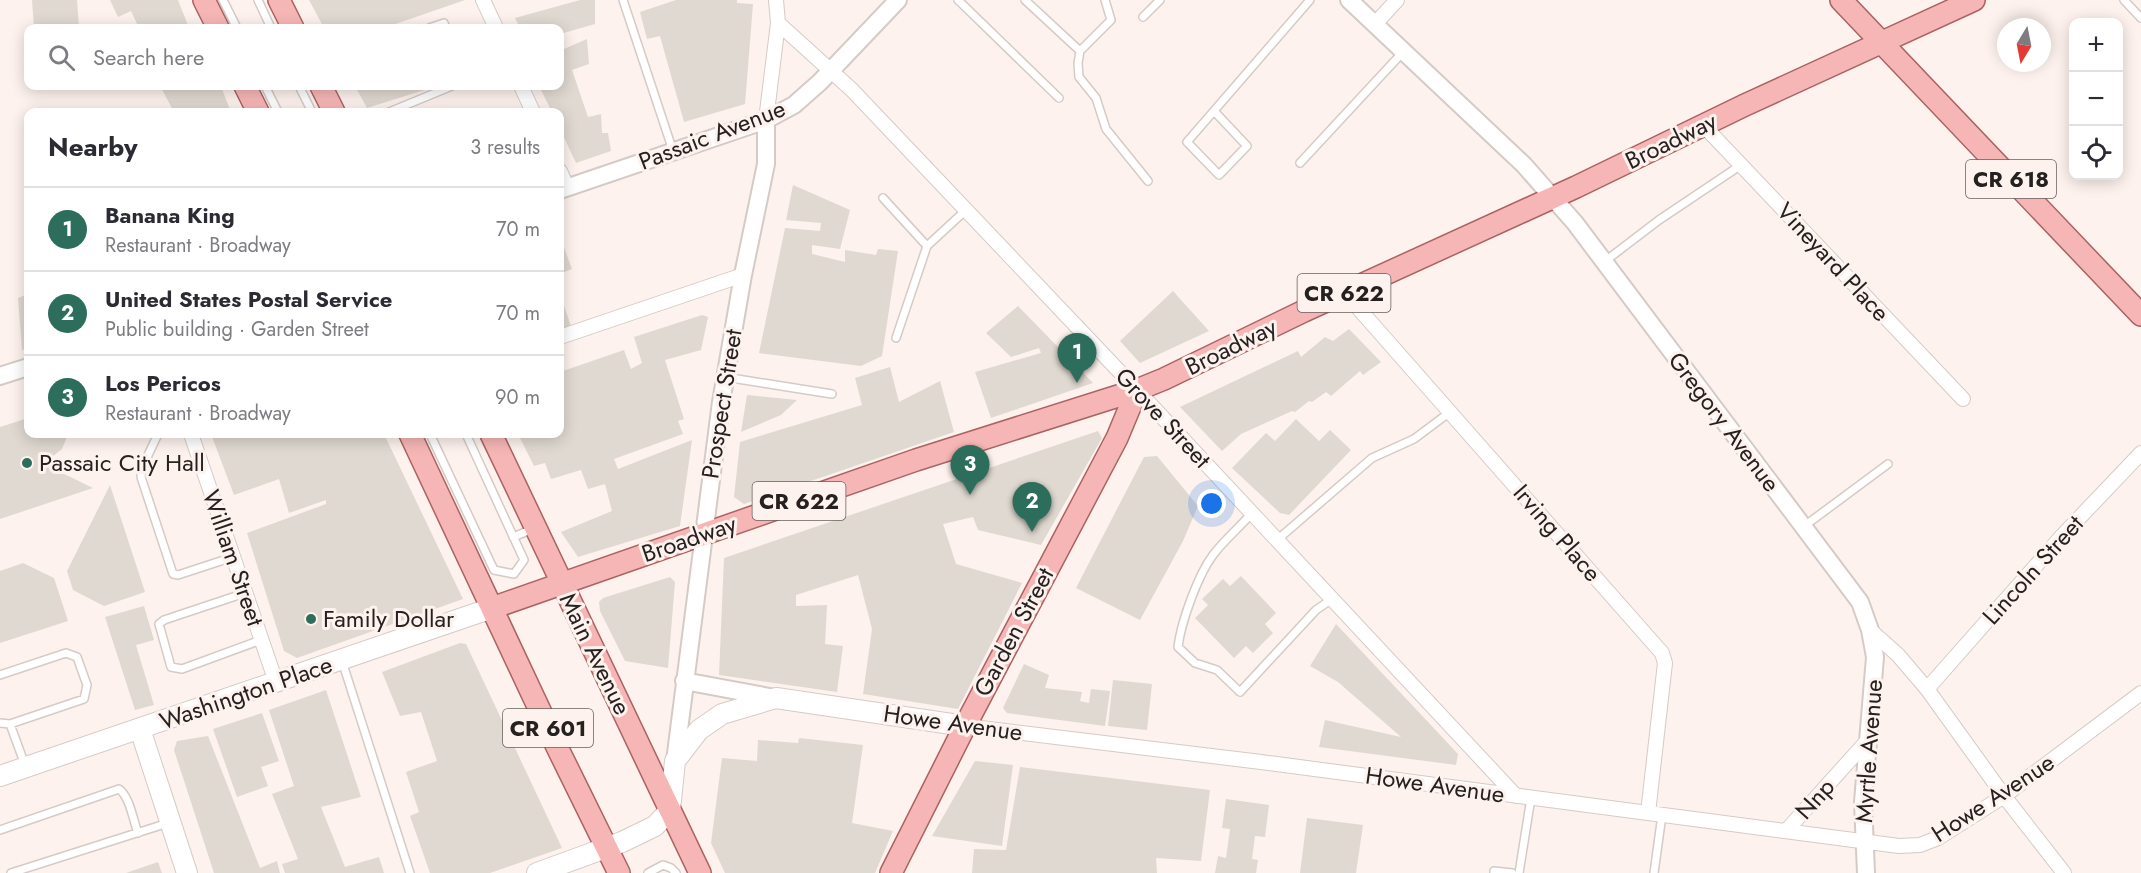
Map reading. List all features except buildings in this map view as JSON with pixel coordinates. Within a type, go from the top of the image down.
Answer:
[{"type":"main road","points":[[204,0],[216,24]]},
{"type":"main road","points":[[279,0],[291,24]]},
{"type":"main road","name":"CR 618","points":[[1840,0],[2141,315]]},
{"type":"main road","name":"Broadway","points":[[492,608],[916,460],[1137,390],[1974,0]]},
{"type":"main road","points":[[247,90],[256,108]]},
{"type":"main road","points":[[323,90],[332,108]]},
{"type":"main road","name":"Garden Street","points":[[891,873],[964,726],[1117,438],[1137,390]]},
{"type":"main road","name":"CR 601","points":[[412,438],[477,554],[492,608],[619,873]]},
{"type":"main road","name":"Main Avenue","points":[[492,438],[700,873]]},
{"type":"main road","name":"Washington Place","points":[[0,776],[492,608]]},
{"type":"main road","points":[[675,761],[699,730],[722,714],[776,698]]},
{"type":"main road","name":"Howe Avenue","points":[[776,698],[964,726]]},
{"type":"main road","points":[[140,729],[187,873]]},
{"type":"main road","name":"Prospect Street","points":[[670,810],[675,761]]},
{"type":"main road","points":[[537,873],[607,848],[655,826],[670,810]]},
{"type":"street","points":[[483,0],[494,24]]},
{"type":"street","name":"Prospect Street","points":[[675,761],[725,377],[766,164],[766,120],[778,23],[776,0]]},
{"type":"street","name":"Passaic Avenue","points":[[564,188],[766,120],[794,105],[831,71],[898,0]]},
{"type":"street","name":"Gregory Avenue","points":[[1349,0],[1524,165],[1553,198],[1604,262],[1860,602],[1870,630],[1899,656],[1926,689],[2004,796],[2064,873]]},
{"type":"street","points":[[1375,24],[1397,0]]},
{"type":"street","name":"Grove Street","points":[[778,23],[852,90],[1137,390],[1515,796]]},
{"type":"street","points":[[523,90],[531,108]]},
{"type":"street","name":"Vineyard Place","points":[[1703,125],[1963,399]]},
{"type":"street","points":[[564,336],[743,275]]},
{"type":"street","name":"Irving Place","points":[[1345,293],[1662,653],[1665,663],[1655,814]]},
{"type":"street","points":[[0,375],[24,368]]},
{"type":"street","name":"William Street","points":[[192,438],[276,682]]},
{"type":"street","name":"Lincoln Street","points":[[1926,689],[2062,536],[2141,453]]},
{"type":"street","name":"Myrtle Avenue","points":[[1866,873],[1863,802],[1875,657],[1870,630]]},
{"type":"street","name":"Howe Avenue","points":[[684,681],[776,698]]},
{"type":"street","name":"Howe Avenue","points":[[964,726],[1261,762],[1899,846],[1920,844],[1938,838],[2004,796],[2141,693]]},
{"type":"street","name":"Nnp","points":[[1786,831],[1868,740]]},
{"type":"lane","points":[[223,0],[235,24]]},
{"type":"lane","points":[[258,0],[270,24]]},
{"type":"lane","points":[[623,0],[673,151]]},
{"type":"lane","points":[[958,0],[1059,98]]},
{"type":"lane","points":[[1025,0],[1080,51]]},
{"type":"lane","points":[[1105,0],[1111,20],[1080,51],[1079,77],[1096,98],[1106,129],[1148,181]]},
{"type":"lane","points":[[1143,17],[1160,0]]},
{"type":"lane","points":[[1214,111],[1248,146],[1219,175],[1187,142],[1310,0]]},
{"type":"lane","points":[[2124,0],[2141,18]]},
{"type":"lane","points":[[1300,163],[1403,52]]},
{"type":"lane","points":[[267,90],[276,108]]},
{"type":"lane","points":[[301,90],[310,108]]},
{"type":"lane","points":[[399,108],[442,90]]},
{"type":"lane","points":[[1604,262],[1659,220],[1741,165]]},
{"type":"lane","points":[[883,198],[927,246]]},
{"type":"lane","points":[[896,338],[927,246],[966,210]]},
{"type":"lane","points":[[725,377],[832,394]]},
{"type":"lane","points":[[1276,540],[1372,458],[1414,439],[1450,412]]},
{"type":"lane","points":[[156,438],[142,468],[141,477],[173,574],[178,575],[233,557]]},
{"type":"lane","points":[[432,438],[477,554],[494,570],[514,574],[524,560],[468,438]]},
{"type":"lane","points":[[1803,527],[1888,464]]},
{"type":"lane","points":[[1252,513],[1213,555],[1205,569],[1194,594],[1178,647],[1195,663],[1217,670],[1239,692],[1316,610],[1332,599]]},
{"type":"lane","points":[[513,537],[535,528]]},
{"type":"lane","points":[[246,593],[164,620],[159,624],[171,667],[182,669],[261,640]]},
{"type":"lane","points":[[0,675],[66,653],[77,657],[87,685],[84,699],[10,724],[0,723]]},
{"type":"lane","points":[[342,660],[410,873]]},
{"type":"lane","points":[[10,724],[26,767]]},
{"type":"lane","points":[[0,830],[119,789],[126,799],[138,833]]},
{"type":"lane","points":[[1519,873],[1531,798]]},
{"type":"lane","points":[[1654,873],[1655,814]]},
{"type":"lane","points":[[11,873],[170,822]]},
{"type":"lane","points":[[648,873],[663,865],[676,873]]},
{"type":"lane","points":[[1494,873],[1494,871],[1512,873]]},
{"type":"place","name":"Banana King","points":[[1077,383]]},
{"type":"place","name":"Passaic City Hall","points":[[27,463]]},
{"type":"place","name":"Los Pericos","points":[[970,495]]},
{"type":"place","name":"United States Postal Service","points":[[1032,532]]},
{"type":"place","name":"Family Dollar","points":[[311,619]]}]
